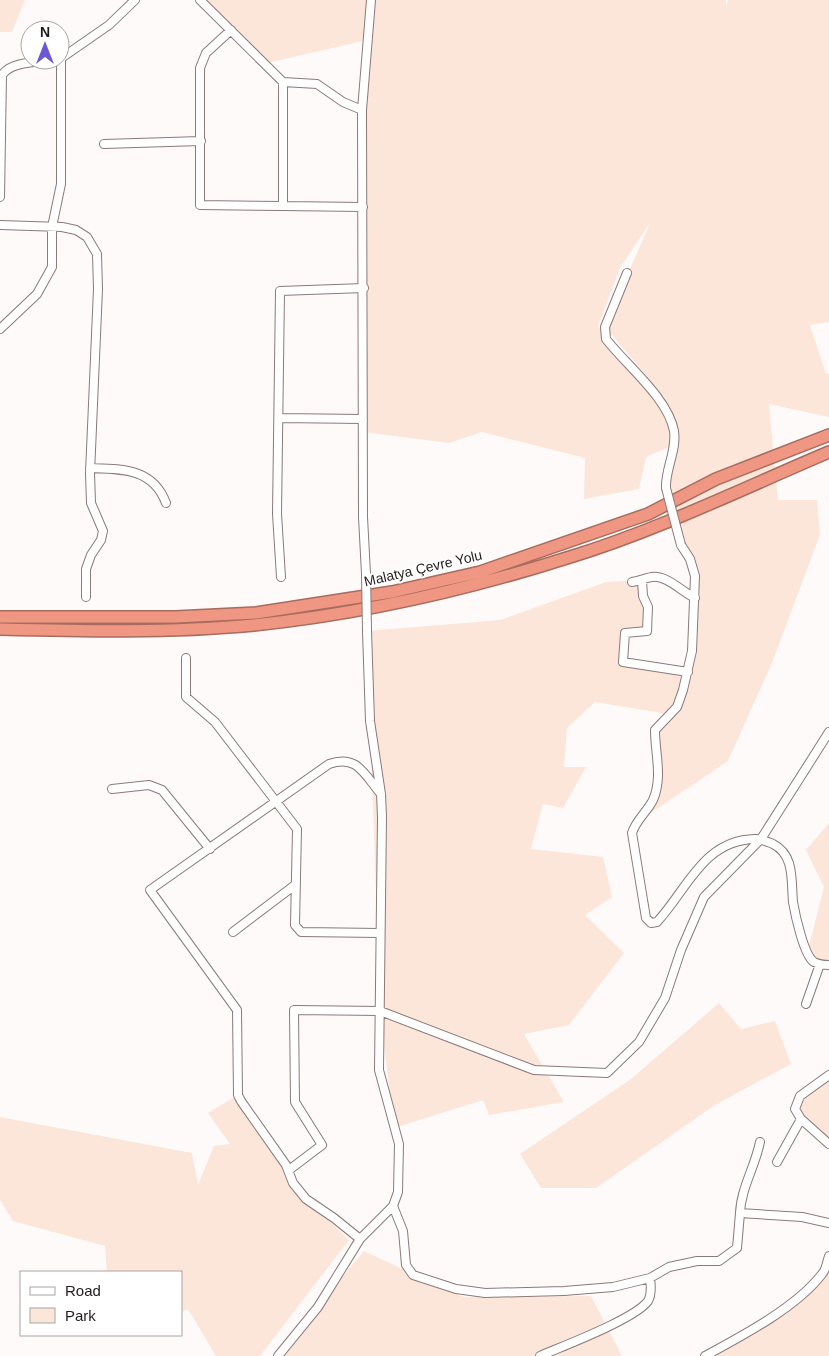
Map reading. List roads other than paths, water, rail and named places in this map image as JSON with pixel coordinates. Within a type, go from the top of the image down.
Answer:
[{"type":"highway","name":"Malatya Çevre Yolu","points":[[0,617],[176,618],[256,613],[402,590],[480,572],[648,514],[716,479],[829,435]]},
{"type":"highway","name":"Malatya Çevre Yolu","points":[[0,629],[184,629],[254,625],[393,604],[481,584],[572,557],[658,524],[829,452]]},
{"type":"street","points":[[70,52],[109,26],[135,0]]},
{"type":"street","points":[[200,0],[283,82],[317,84],[342,102],[362,110]]},
{"type":"street","points":[[278,1356],[318,1307],[360,1239],[393,1206],[400,1175],[400,1144],[380,1070],[381,794],[372,736],[363,517],[364,288],[362,110],[371,0]]},
{"type":"street","points":[[231,30],[206,53],[200,68],[201,141],[197,207],[363,207]]},
{"type":"street","points":[[0,197],[2,75],[5,71],[20,65]]},
{"type":"street","points":[[0,329],[37,294],[48,277],[53,259],[52,226],[61,184],[63,111],[60,70]]},
{"type":"street","points":[[283,82],[281,94],[283,206]]},
{"type":"street","points":[[104,144],[201,141]]},
{"type":"street","points":[[0,225],[52,226],[76,230],[87,236],[96,254],[98,282],[90,468],[91,503],[103,531],[101,540],[91,555],[86,569],[86,596]]},
{"type":"street","points":[[627,274],[605,327],[606,339],[661,404],[670,419],[674,432],[674,445],[666,479],[666,488],[681,545],[690,559],[695,576],[696,598],[692,651],[688,672],[677,707],[655,730],[658,755],[657,782],[648,809],[634,827],[632,833],[646,918],[651,923],[657,922],[701,863],[714,852],[748,839],[761,839],[780,848],[787,856],[792,873],[794,902],[807,954],[814,962],[825,964],[806,1004]]},
{"type":"street","points":[[281,577],[278,540],[280,291],[364,288]]},
{"type":"street","points":[[279,418],[363,419]]},
{"type":"street","points":[[90,468],[136,472],[162,492],[166,503]]},
{"type":"street","points":[[632,582],[653,577],[660,578],[683,593],[696,598]]},
{"type":"street","points":[[642,580],[643,596],[648,607],[647,631],[625,633],[623,662],[688,672]]},
{"type":"street","points":[[186,658],[186,697],[215,722],[297,829],[295,926],[301,932],[380,933]]},
{"type":"street","points":[[289,1170],[322,1145],[295,1102],[294,1010],[380,1011],[534,1070],[607,1073],[639,1042],[665,998],[681,950],[704,897],[761,839],[826,742],[829,732]]},
{"type":"street","points":[[360,1239],[306,1199],[293,1183],[289,1170],[244,1108],[238,1095],[237,1010],[150,890],[329,764],[345,760],[356,764],[381,794]]},
{"type":"street","points":[[112,789],[149,785],[162,790],[210,849]]},
{"type":"street","points":[[233,932],[295,885]]},
{"type":"street","points":[[829,1075],[800,1096],[796,1109],[801,1119],[829,1144]]},
{"type":"street","points":[[777,1162],[801,1119]]},
{"type":"street","points":[[393,1206],[403,1231],[406,1266],[413,1276],[432,1283],[485,1293],[564,1292],[613,1287],[650,1278],[669,1268],[697,1261],[719,1261],[738,1248],[742,1193],[749,1182],[760,1142]]},
{"type":"street","points":[[740,1213],[802,1217],[829,1223]]},
{"type":"street","points":[[705,1356],[772,1316],[805,1292],[823,1273],[829,1256]]},
{"type":"street","points":[[540,1356],[594,1333],[640,1308],[648,1300],[651,1293],[650,1278]]}]
